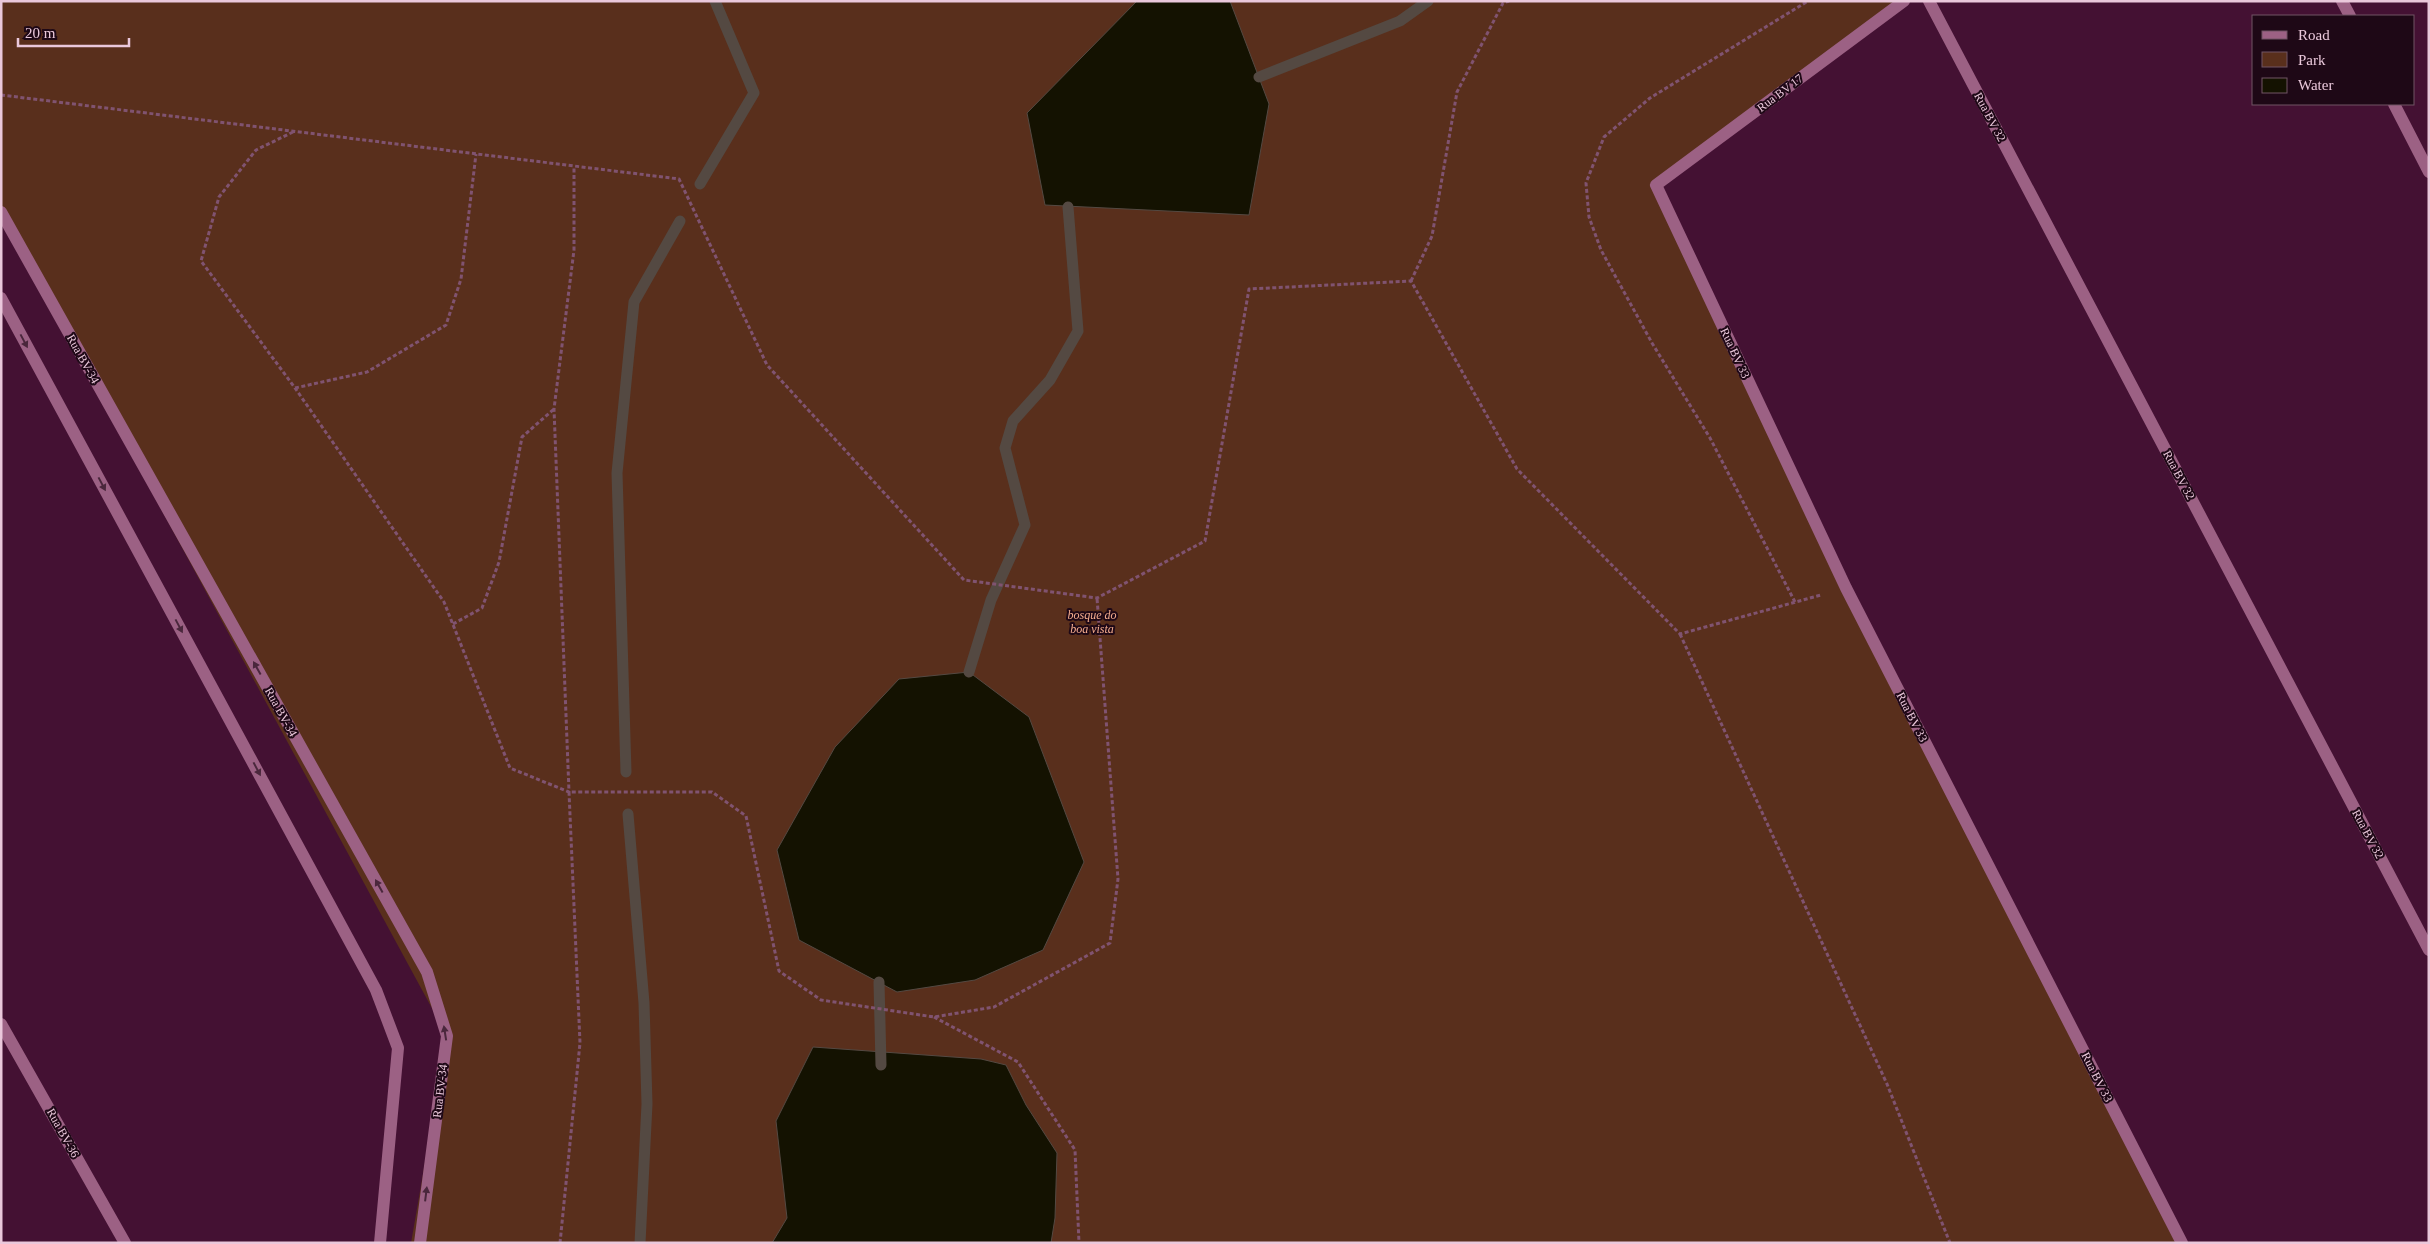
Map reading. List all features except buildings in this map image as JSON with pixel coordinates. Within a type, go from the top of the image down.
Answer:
[{"type":"street","name":"Rua BV 17","points":[[1656,185],[1904,1]]},
{"type":"street","name":"Rua BV 32","points":[[1929,1],[2429,950]]},
{"type":"street","points":[[2342,1],[2349,15]]},
{"type":"street","points":[[2395,105],[2429,172]]},
{"type":"street","name":"Rua BV 33","points":[[1656,185],[1846,588],[2182,1243]]},
{"type":"street","name":"Rua BV-34","points":[[1,212],[427,972],[447,1036],[420,1243]]},
{"type":"street","points":[[1,298],[376,990],[398,1048],[380,1243]]},
{"type":"street","name":"Rua BV-36","points":[[1,1024],[125,1243]]},
{"type":"path","points":[[1411,281],[1432,236],[1457,92],[1503,3],[1509,1]]},
{"type":"path","points":[[1,95],[679,179],[767,365],[964,580],[1097,598],[1204,541],[1249,289],[1411,281]]},
{"type":"path","points":[[294,131],[256,150],[219,197],[201,261],[295,388],[444,602],[510,768],[570,792],[712,792],[746,816],[779,971],[821,1000],[934,1017],[994,1007],[1110,943],[1118,879],[1097,598]]},
{"type":"path","points":[[295,388],[367,372],[446,325],[461,279],[476,154]]},
{"type":"path","points":[[560,1243],[580,1043],[554,409],[574,250],[574,166]]},
{"type":"path","points":[[1411,281],[1517,469],[1680,634],[1887,1084],[1950,1243]]},
{"type":"path","points":[[453,624],[482,608],[499,562],[522,437],[554,409]]},
{"type":"path","points":[[1680,634],[1846,588]]},
{"type":"path","points":[[934,1017],[1018,1062],[1029,1078],[1075,1150],[1079,1243]]},
{"type":"green space","name":"bosque do boa vista","points":[[1,1],[1904,1],[1656,185],[1846,588],[2182,1243],[411,1243],[447,1036],[1,214]]},
{"type":"water","points":[[1137,1],[1230,1],[1269,104],[1249,215],[1045,205],[1027,113]]},
{"type":"water","points":[[969,672],[1029,717],[1084,862],[1043,950],[975,980],[897,992],[799,940],[777,850],[835,747],[899,679]]},
{"type":"water","points":[[813,1047],[981,1059],[1006,1065],[1026,1105],[1057,1153],[1055,1218],[1051,1243],[772,1243],[787,1218],[776,1121]]},
{"type":"waterway","points":[[700,184],[754,93],[715,1]]},
{"type":"waterway","points":[[1259,77],[1400,21],[1428,1]]},
{"type":"waterway","points":[[969,672],[991,600],[1025,525],[1005,448],[1013,421],[1050,380],[1078,331],[1068,207]]},
{"type":"waterway","points":[[626,772],[617,473],[634,302],[680,221]]},
{"type":"waterway","points":[[628,814],[644,1003],[647,1104],[640,1243]]},
{"type":"waterway","points":[[879,982],[881,1065]]}]
